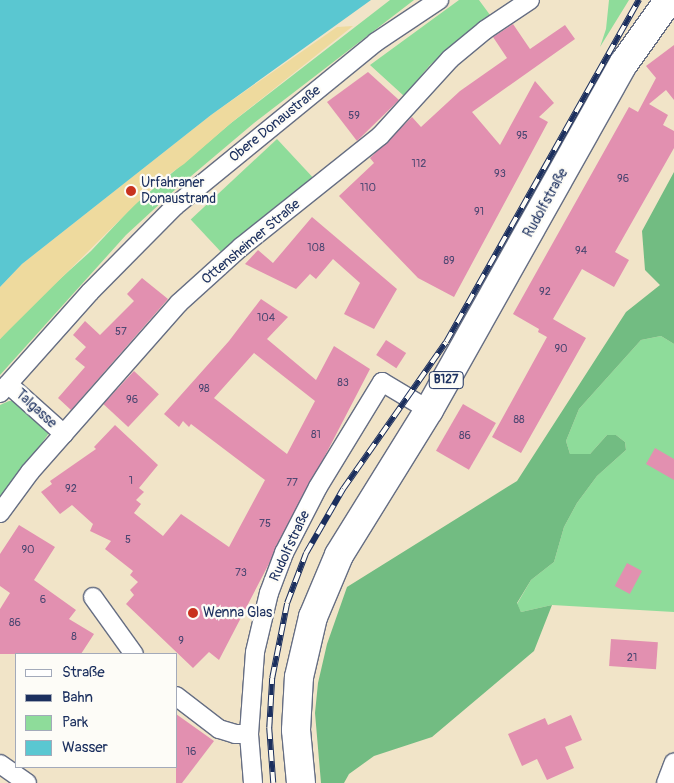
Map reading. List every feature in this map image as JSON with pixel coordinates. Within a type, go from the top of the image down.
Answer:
[{"type":"main road","name":"Rudolfstraße","points":[[301,783],[296,703],[313,617],[339,555],[355,525],[429,410],[624,63],[669,0]]},
{"type":"street","name":"Obere Donaustraße","points":[[4,389],[104,278],[175,206],[376,42],[439,0]]},
{"type":"street","name":"Ottensheimer Straße","points":[[0,514],[64,434],[179,303],[242,247],[380,136],[426,82],[457,53],[530,0]]},
{"type":"street","name":"Rudolfstraße","points":[[253,783],[249,734],[260,624],[284,554],[318,487],[382,382],[429,410]]},
{"type":"street","name":"Talgasse","points":[[4,389],[64,434]]},
{"type":"street","points":[[93,597],[133,653]]},
{"type":"street","points":[[178,698],[219,729],[235,734],[249,734]]},
{"type":"street","points":[[666,783],[674,762]]},
{"type":"street","points":[[0,764],[27,783]]},
{"type":"green space","points":[[390,0],[414,0],[254,123],[177,188],[126,235],[0,375],[0,339],[29,307],[91,251],[133,206],[231,123]]},
{"type":"green space","points":[[459,0],[479,0],[490,15],[430,65],[404,96],[370,65]]},
{"type":"green space","points":[[609,0],[629,0],[600,47],[606,29]]},
{"type":"green space","points":[[277,139],[315,180],[229,260],[191,219]]},
{"type":"green space","points":[[674,172],[674,344],[661,336],[641,340],[579,409],[566,441],[570,454],[590,454],[607,435],[616,435],[625,442],[626,450],[597,476],[577,503],[564,527],[554,562],[531,580],[517,603],[521,612],[552,605],[534,651],[432,737],[374,756],[349,774],[344,783],[321,783],[315,713],[318,683],[327,644],[347,587],[517,481],[626,312],[660,285],[645,270],[642,231]]},
{"type":"green space","points":[[661,336],[674,344],[674,612],[552,605],[521,612],[517,604],[531,580],[554,562],[564,527],[577,503],[597,476],[626,450],[625,442],[616,435],[607,435],[590,454],[570,454],[566,441],[579,409],[641,340]]},
{"type":"green space","points":[[9,401],[16,401],[49,433],[0,502],[0,405]]},
{"type":"sand","name":"Urfahraner Donaustrand","points":[[353,26],[231,123],[184,164],[158,182],[0,339],[0,287],[22,264],[211,115],[337,27]]},
{"type":"water","points":[[0,0],[371,0],[211,115],[22,264],[0,287]]},
{"type":"building","points":[[513,24],[530,49],[565,25],[575,39],[472,112],[500,145],[535,81],[554,103],[539,117],[548,122],[454,297],[418,278],[339,196],[374,163],[370,158],[412,117],[421,127],[460,91],[507,58],[493,37]]},
{"type":"building","points":[[674,45],[674,100],[666,90],[649,104],[668,115],[663,125],[674,131],[674,148],[615,252],[629,260],[614,287],[582,269],[553,319],[586,338],[521,453],[492,437],[547,337],[538,332],[539,329],[513,314],[629,107],[638,112],[656,78],[646,66]]},
{"type":"building","points":[[368,72],[399,100],[357,141],[327,102]]},
{"type":"building","points":[[312,217],[397,289],[374,329],[344,314],[360,283],[333,259],[316,279],[310,274],[296,289],[245,264],[258,250],[273,263]]},
{"type":"building","points":[[142,278],[168,299],[71,410],[58,398],[85,367],[75,359],[86,347],[73,335],[85,321],[100,335],[134,301],[127,294]]},
{"type":"building","points":[[261,299],[288,317],[267,339],[316,380],[334,346],[370,369],[219,660],[209,652],[193,668],[126,604],[134,595],[130,590],[138,582],[130,575],[133,571],[105,549],[111,541],[90,531],[93,524],[72,505],[60,514],[41,492],[52,484],[50,481],[96,449],[94,447],[115,425],[158,465],[139,488],[144,492],[136,500],[141,504],[134,513],[163,536],[181,514],[229,547],[265,480],[191,424],[189,427],[183,421],[179,427],[164,414],[229,341]],"holes":[[[254,353],[315,401],[287,454],[214,398]]]},
{"type":"building","points":[[386,340],[406,353],[396,368],[376,355]]},
{"type":"building","points":[[134,371],[159,394],[128,427],[103,404]]},
{"type":"building","points":[[463,404],[496,423],[469,470],[436,451]]},
{"type":"building","points":[[655,448],[674,459],[674,480],[646,464]]},
{"type":"building","points":[[19,525],[55,547],[34,580],[76,610],[69,619],[94,634],[82,653],[0,654],[0,609],[10,593],[0,586],[0,554]]},
{"type":"building","points":[[627,563],[642,571],[630,594],[615,586]]},
{"type":"building","points":[[611,639],[658,642],[656,669],[609,666]]},
{"type":"building","points":[[178,715],[214,741],[182,783],[176,783],[176,768],[178,768]]},
{"type":"building","points":[[571,715],[582,740],[565,747],[574,768],[547,780],[537,759],[522,766],[508,734],[545,718],[548,725]]},
{"type":"railway","points":[[273,783],[269,728],[272,678],[287,603],[306,553],[343,489],[446,342],[639,0]]},
{"type":"place","name":"Urfahraner Donaustrand","points":[[131,191]]},
{"type":"place","name":"Wenna Glas","points":[[193,613]]}]
